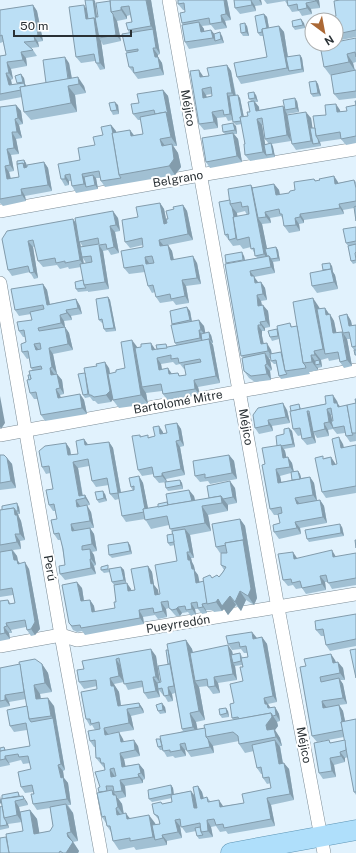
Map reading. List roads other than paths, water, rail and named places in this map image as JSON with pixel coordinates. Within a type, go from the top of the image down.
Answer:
[{"type":"main road","points":[[231,853],[323,844],[356,830]]},
{"type":"street","name":"Méjico","points":[[169,0],[278,608],[323,844]]},
{"type":"street","name":"Belgrano","points":[[0,211],[356,149]]},
{"type":"street","name":"Perú","points":[[0,283],[101,853]]},
{"type":"street","name":"Bartolomé Mitre","points":[[0,435],[356,370]]},
{"type":"street","name":"Pueyrredón","points":[[0,646],[62,635],[77,640],[356,594]]}]
